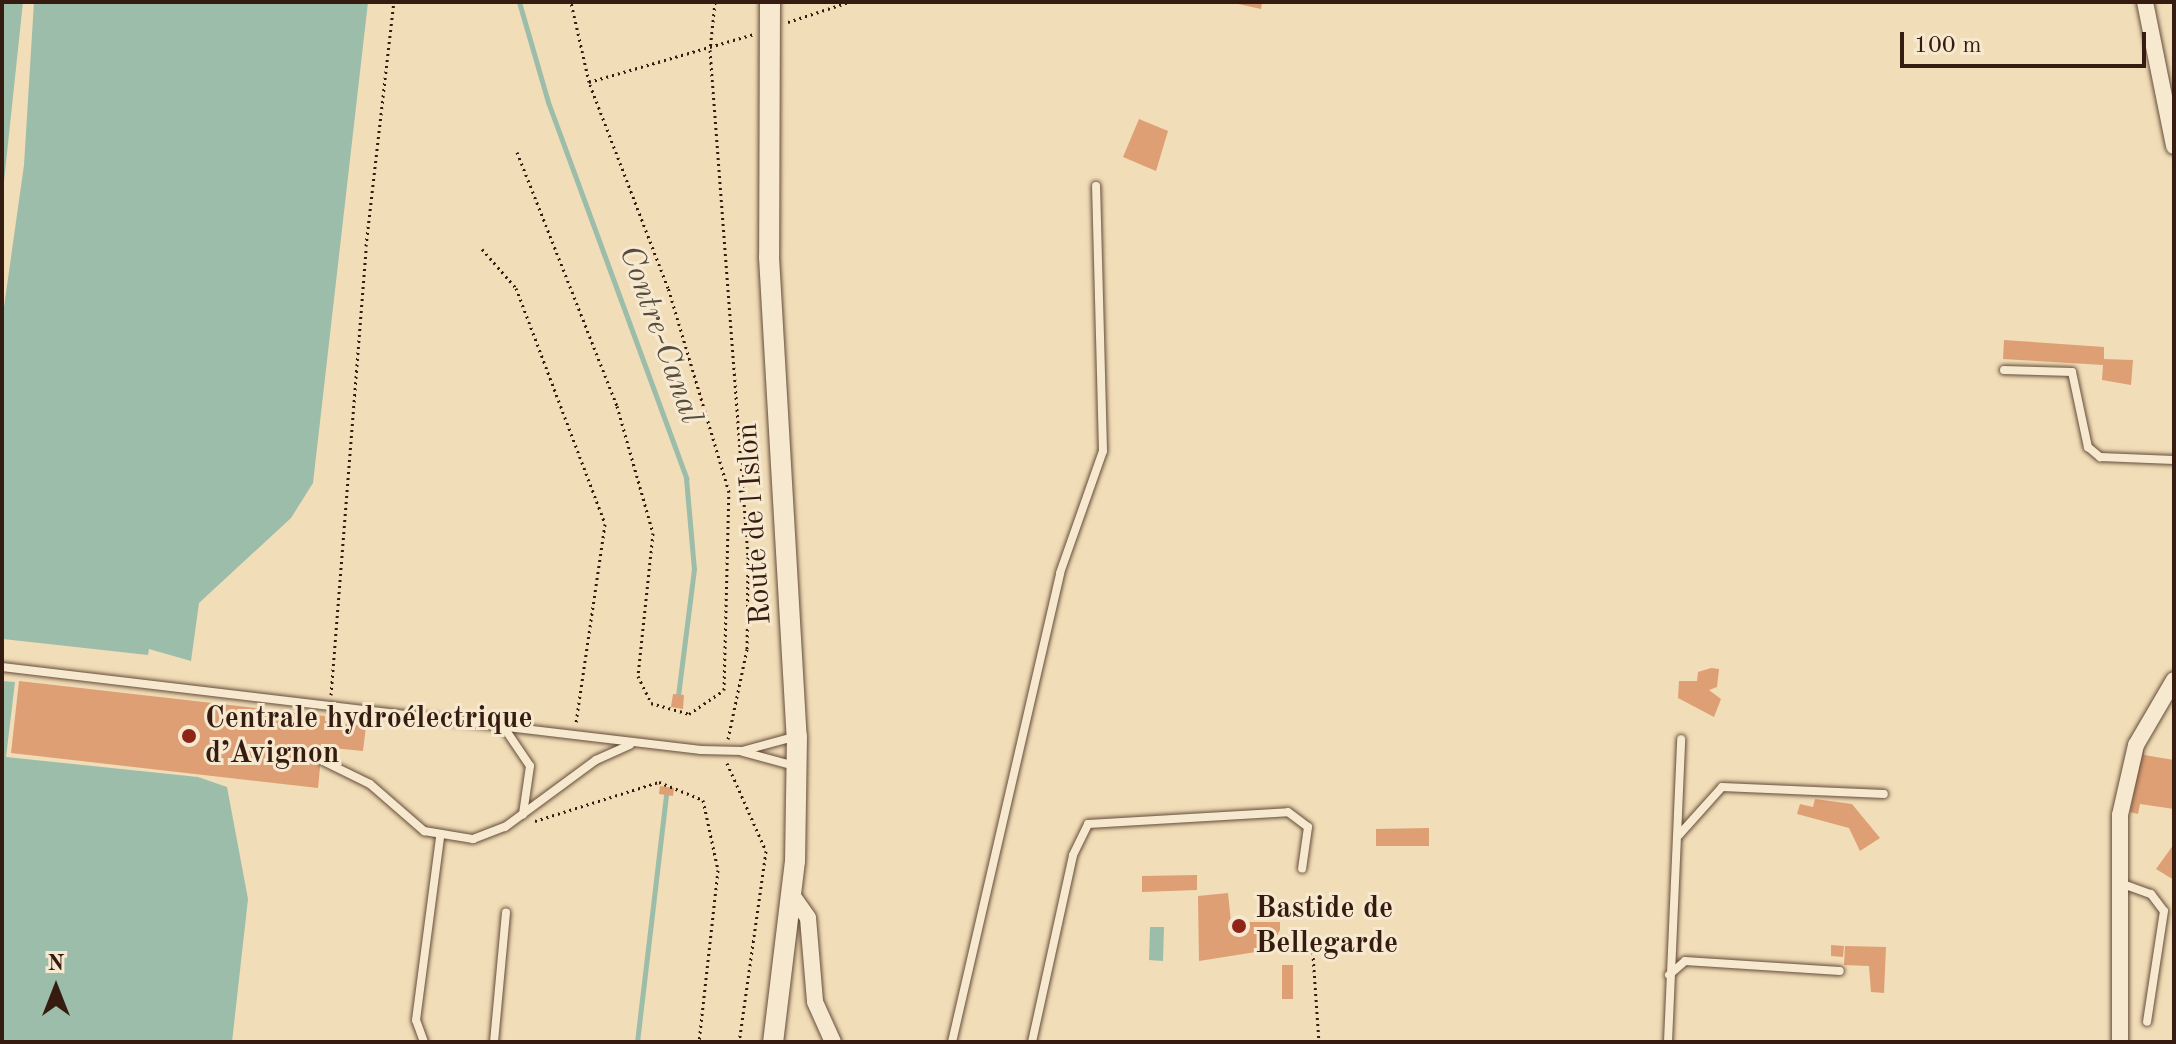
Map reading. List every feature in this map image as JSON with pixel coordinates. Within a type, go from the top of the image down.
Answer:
[{"type":"street","name":"Route de l'Islon","points":[[770,2],[769,257],[797,736],[792,895],[773,1042]]},
{"type":"street","points":[[2145,2],[2174,146]]},
{"type":"street","points":[[2120,1042],[2120,815],[2136,745],[2174,680]]},
{"type":"street","points":[[792,895],[808,918],[815,1002],[833,1042]]},
{"type":"lane","points":[[952,1042],[1060,573],[1103,451],[1096,186]]},
{"type":"lane","points":[[2004,370],[2072,372],[2088,447],[2100,457],[2174,460]]},
{"type":"lane","points":[[2,667],[643,744],[742,751],[797,766]]},
{"type":"lane","points":[[502,725],[530,766],[522,815]]},
{"type":"lane","points":[[742,751],[797,736]]},
{"type":"lane","points":[[1668,1042],[1681,739]]},
{"type":"lane","points":[[323,761],[370,784],[412,823],[440,837],[484,837],[522,815],[603,755],[643,744]]},
{"type":"lane","points":[[1676,840],[1722,787],[1761,783],[1884,794]]},
{"type":"lane","points":[[1032,1042],[1073,855],[1088,824],[1288,812],[1308,827],[1302,869]]},
{"type":"lane","points":[[424,1042],[416,1020],[440,837]]},
{"type":"lane","points":[[2120,883],[2151,894],[2164,911],[2147,1022]]},
{"type":"lane","points":[[494,1042],[506,913]]},
{"type":"lane","points":[[1669,975],[1685,961],[1840,971]]},
{"type":"path","points":[[330,707],[370,198],[394,2]]},
{"type":"path","points":[[517,152],[617,406],[653,533],[638,676],[651,703],[689,714],[724,690],[729,492],[668,288],[589,82],[571,2]]},
{"type":"path","points":[[715,2],[710,50],[748,571],[747,649],[728,742]]},
{"type":"path","points":[[589,82],[710,50],[849,2]]},
{"type":"path","points":[[482,249],[516,288],[605,524],[575,735]]},
{"type":"path","points":[[727,764],[766,851],[739,1042]]},
{"type":"path","points":[[522,815],[543,821],[659,782],[703,800],[718,870],[699,1042]]},
{"type":"path","points":[[1312,940],[1319,1042]]},
{"type":"shaded area","points":[[2,2],[23,2],[2,200]]},
{"type":"shaded area","points":[[34,2],[368,2],[313,483],[291,518],[199,603],[191,661],[149,649],[148,655],[3,639],[2,321],[24,165]]},
{"type":"shaded area","points":[[2,681],[15,682],[6,757],[198,777],[227,787],[248,899],[232,1042],[2,1042]]},
{"type":"shaded area","points":[[1150,927],[1164,927],[1163,961],[1149,960]]},
{"type":"building","points":[[1229,2],[1262,2],[1261,9]]},
{"type":"building","points":[[1139,119],[1168,131],[1156,171],[1123,157]]},
{"type":"building","points":[[2004,340],[2104,347],[2104,359],[2133,360],[2131,385],[2102,380],[2103,365],[2003,359]]},
{"type":"building","points":[[1719,669],[1717,687],[1709,690],[1721,699],[1714,717],[1678,698],[1679,681],[1697,681],[1698,672]]},
{"type":"building","name":"Centrale hydroélectrique d’Avignon","points":[[19,681],[325,716],[325,721],[366,726],[363,751],[322,747],[318,788],[11,753]]},
{"type":"building","points":[[673,694],[684,695],[683,709],[671,707]]},
{"type":"building","points":[[2144,742],[2144,755],[2174,760],[2174,809],[2140,804],[2138,814],[2130,812]]},
{"type":"building","points":[[660,786],[674,788],[673,796],[659,794]]},
{"type":"building","points":[[1815,799],[1852,804],[1880,838],[1860,851],[1849,828],[1797,814],[1800,804],[1813,807]]},
{"type":"building","points":[[1429,828],[1429,846],[1376,846],[1376,829]]},
{"type":"building","points":[[2174,844],[2174,880],[2156,869]]},
{"type":"building","points":[[1197,875],[1197,890],[1142,892],[1142,876]]},
{"type":"building","name":"Bastide de Bellegarde","points":[[1228,893],[1231,922],[1280,922],[1280,930],[1274,941],[1261,941],[1262,951],[1199,961],[1198,896]]},
{"type":"building","points":[[1831,945],[1844,946],[1843,957],[1831,956]]},
{"type":"building","points":[[1845,946],[1886,947],[1884,993],[1871,992],[1869,966],[1844,965]]},
{"type":"building","points":[[1282,965],[1293,965],[1293,999],[1282,999]]},
{"type":"waterway","name":"Contre-Canal","points":[[519,2],[548,102],[686,478],[694,569],[678,695]]},
{"type":"waterway","name":"Contre-Canal","points":[[637,1042],[666,795]]},
{"type":"place","name":"Centrale hydroélectrique d’Avignon","points":[[189,736]]},
{"type":"place","name":"Bastide de Bellegarde","points":[[1239,926]]}]
